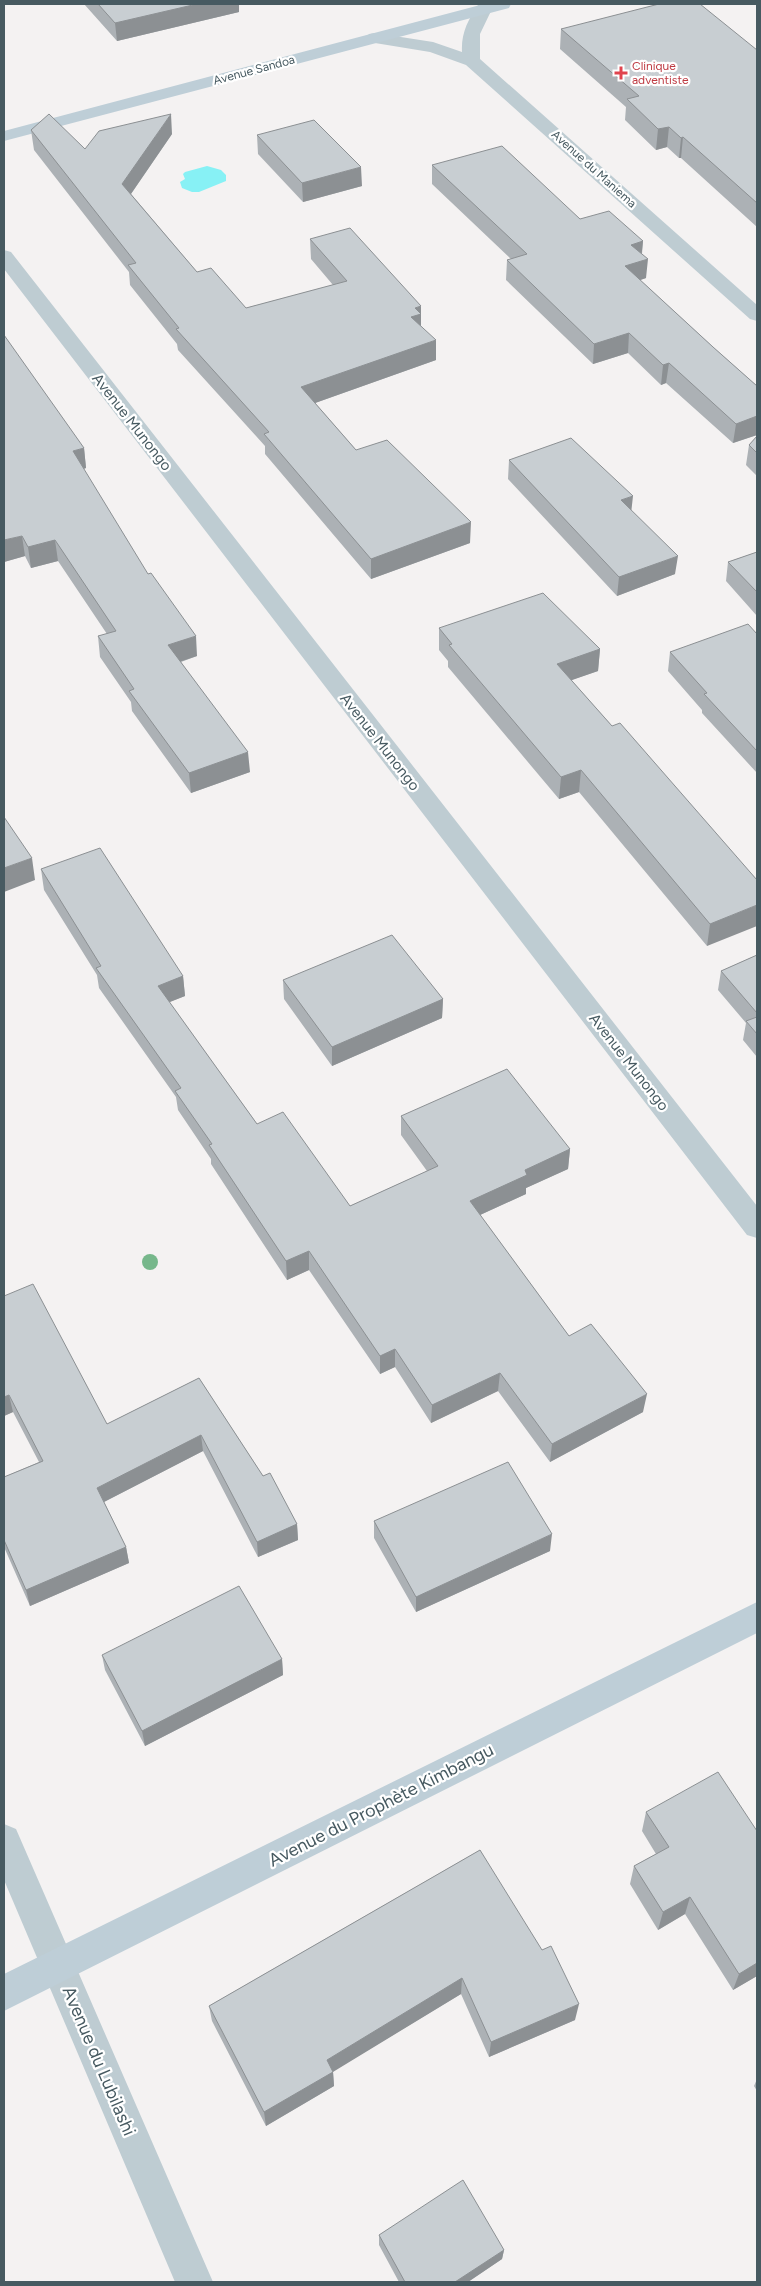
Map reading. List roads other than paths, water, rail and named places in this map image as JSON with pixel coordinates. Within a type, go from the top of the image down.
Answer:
[{"type":"street","name":"Avenue Sandoa","points":[[4,136],[503,4]]},
{"type":"street","points":[[375,38],[433,46],[472,61],[469,40],[474,24],[484,9]]},
{"type":"street","name":"Avenue du Maniema","points":[[472,61],[757,315]]},
{"type":"street","name":"Avenue Munongo","points":[[4,256],[757,1227]]},
{"type":"street","name":"Avenue du Prophète Kimbangu","points":[[4,1993],[757,1617]]},
{"type":"street","name":"Avenue du Lubilashi","points":[[4,1841],[194,2282]]},
{"type":"water","points":[[207,166],[221,170],[226,175],[226,181],[199,192],[192,192],[182,188],[180,182],[185,179],[183,174],[185,172]]},
{"type":"place","name":"Clinique adventiste","points":[[621,73]]}]
